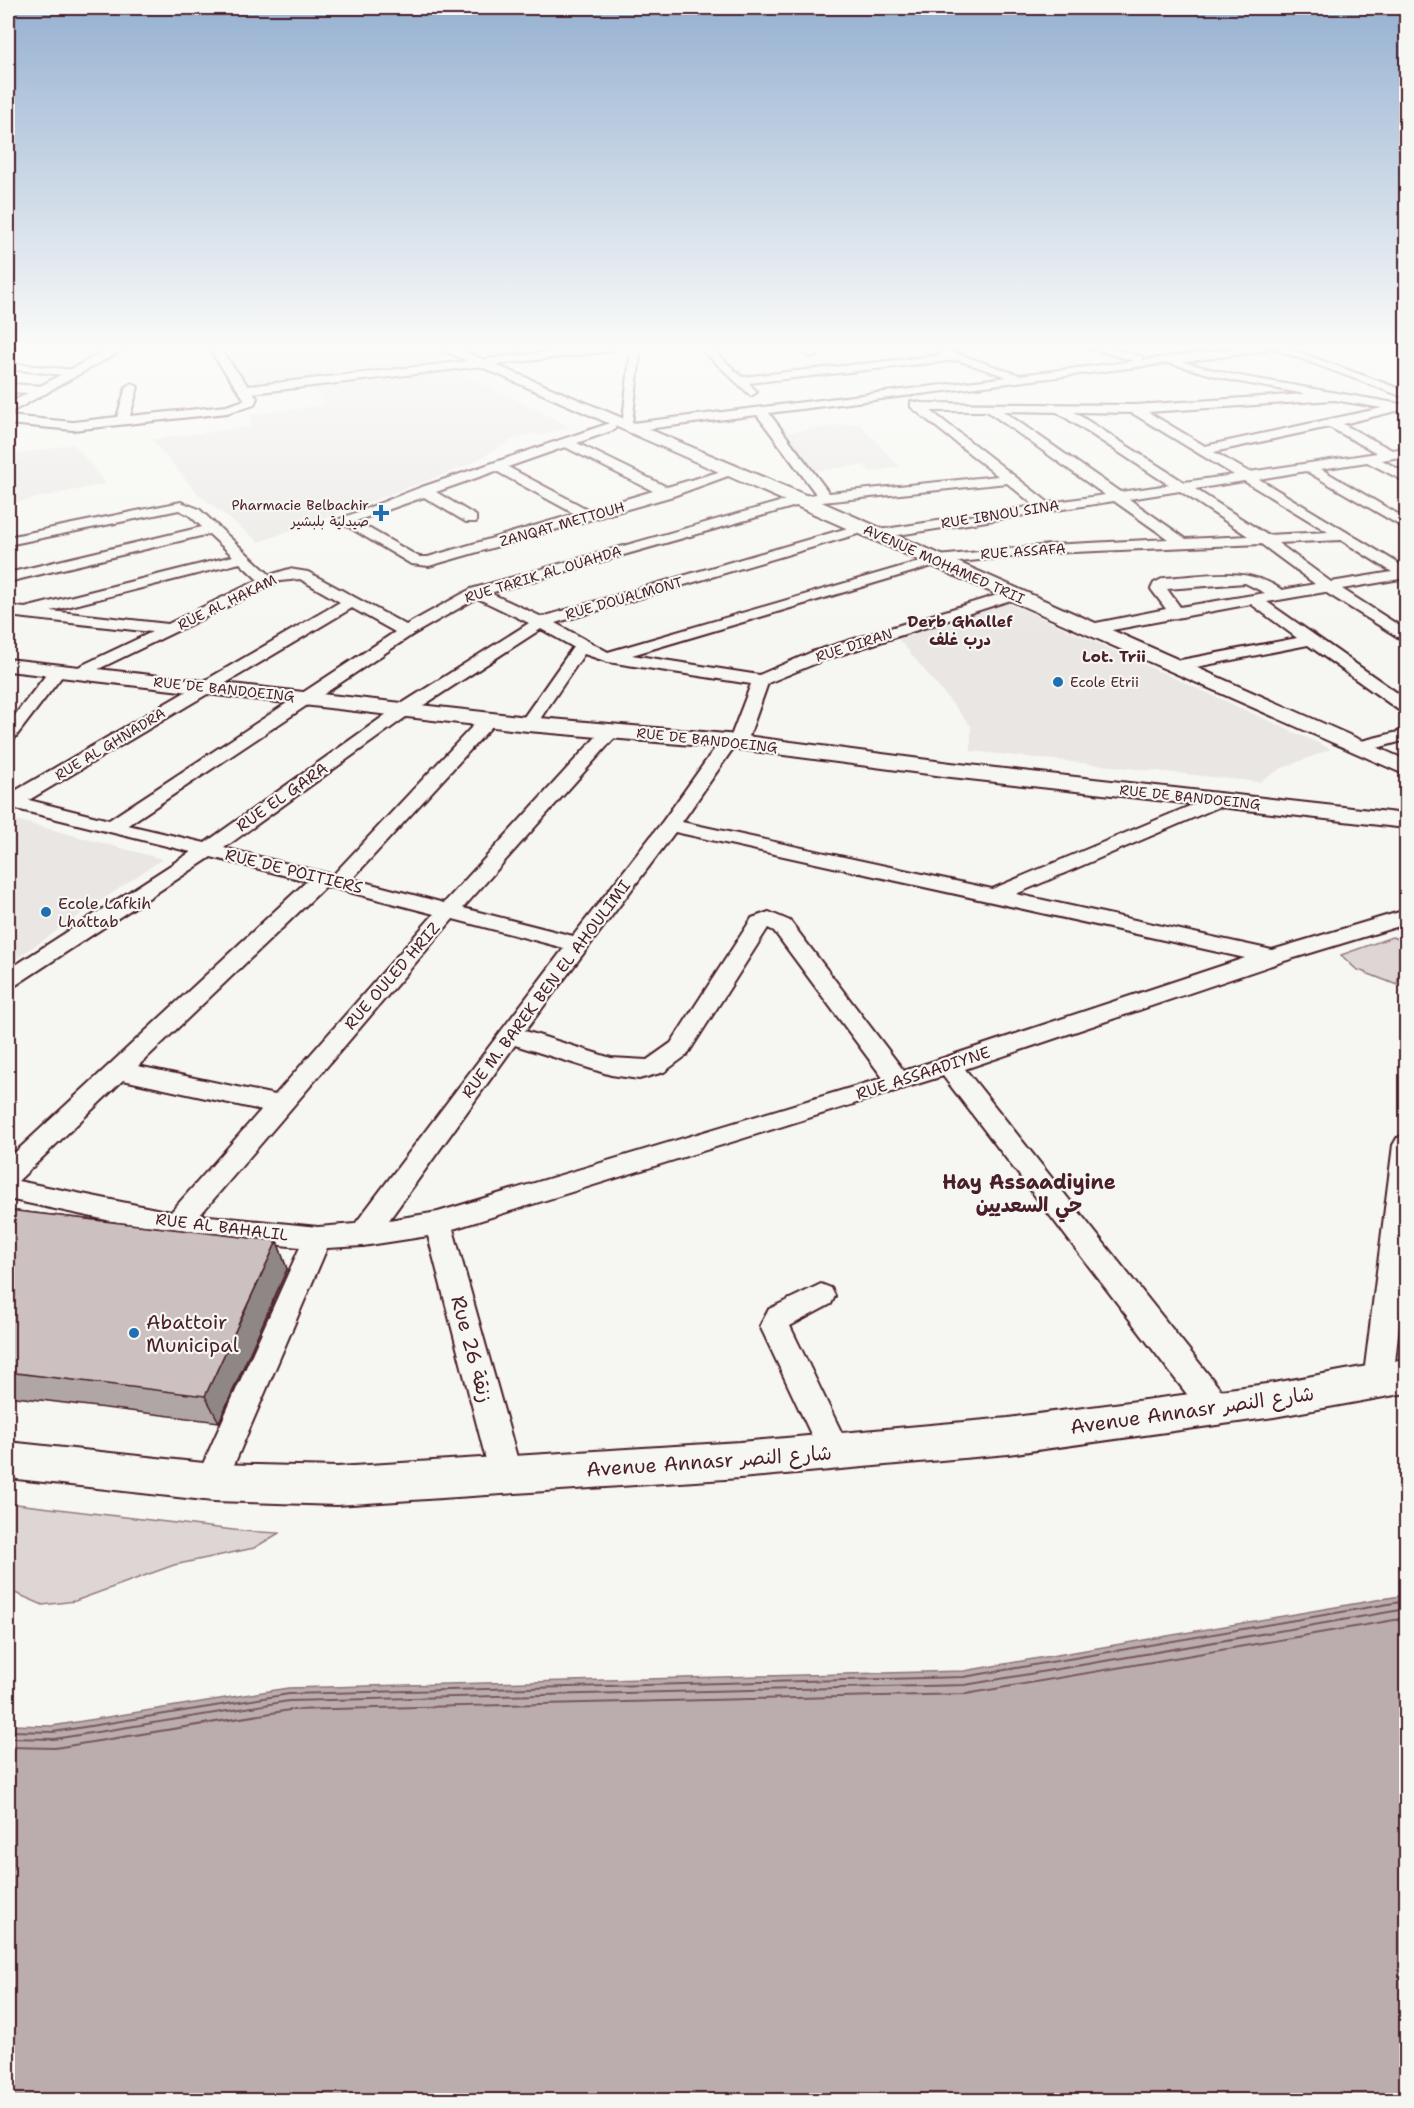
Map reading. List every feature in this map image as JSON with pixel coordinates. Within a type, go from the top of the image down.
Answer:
[{"type":"street","points":[[423,491],[552,446]]},
{"type":"street","points":[[574,446],[668,493]]},
{"type":"street","name":"AVENUE MOHAMED TRII","points":[[675,446],[802,500],[1012,595],[1407,768]]},
{"type":"street","points":[[790,446],[825,497]]},
{"type":"street","points":[[969,446],[1045,507]]},
{"type":"street","points":[[1046,446],[1181,542]]},
{"type":"street","points":[[1118,446],[1407,637]]},
{"type":"street","points":[[1199,446],[1406,574]]},
{"type":"street","points":[[1205,450],[1223,446]]},
{"type":"street","points":[[1376,446],[1391,454]]},
{"type":"street","name":"RUE IBNOU SINA","points":[[871,531],[1182,488],[1407,452]]},
{"type":"street","points":[[1369,458],[1407,478]]},
{"type":"street","points":[[496,466],[589,516]]},
{"type":"street","points":[[1310,468],[1407,525]]},
{"type":"street","name":"ZANQAT METTOUH","points":[[423,491],[344,520],[416,561],[425,563],[668,493],[732,471]]},
{"type":"street","name":"RUE TARIK AL OUAHDA","points":[[113,826],[406,632],[476,592],[802,500],[1011,479]]},
{"type":"street","points":[[423,491],[471,519]]},
{"type":"street","points":[[8,541],[181,506],[194,512],[268,581]]},
{"type":"street","points":[[8,577],[213,529]]},
{"type":"street","name":"RUE DOUALMONT","points":[[404,710],[541,622],[871,531]]},
{"type":"street","name":"RUE ASSAFA","points":[[608,657],[938,560],[1008,551],[1344,536]]},
{"type":"street","points":[[25,613],[243,558]]},
{"type":"street","name":"RUE AL HAKAM","points":[[69,672],[169,630],[268,581],[289,574],[303,575],[406,632]]},
{"type":"street","points":[[1091,629],[1176,612],[1406,574]]},
{"type":"street","points":[[1176,612],[1159,589],[1164,583],[1246,578],[1260,582],[1279,596]]},
{"type":"street","points":[[476,592],[541,622],[581,647],[608,657],[761,680],[734,742]]},
{"type":"street","name":"RUE DIRAN","points":[[761,680],[818,656],[1012,595]]},
{"type":"street","points":[[1255,600],[1407,708]]},
{"type":"street","name":"RUE AL GHNADRA","points":[[10,801],[350,603]]},
{"type":"street","points":[[8,610],[169,630]]},
{"type":"street","points":[[1176,666],[1310,640]]},
{"type":"street","points":[[528,724],[581,647]]},
{"type":"street","name":"RUE DE BANDOEING","points":[[8,665],[208,686],[488,720],[734,742],[1216,801],[1407,821]]},
{"type":"street","points":[[8,735],[69,672]]},
{"type":"street","name":"RUE EL GARA","points":[[8,980],[208,850],[404,710]]},
{"type":"street","points":[[8,1174],[116,1070],[330,880],[488,720]]},
{"type":"street","name":"RUE OULED HRIZ","points":[[177,1224],[448,910],[611,731]]},
{"type":"street","points":[[1359,747],[1407,735]]},
{"type":"street","name":"RUE M. BAREK BEN EL AHOULIMI","points":[[363,1235],[510,1034],[734,742]]},
{"type":"street","name":"RUE DE POITIERS","points":[[10,801],[580,945]]},
{"type":"street","points":[[996,895],[1216,801]]},
{"type":"street","points":[[670,825],[1273,957]]},
{"type":"street","name":"RUE ASSAADIYNE","points":[[438,1223],[899,1082],[1273,957],[1407,917]]},
{"type":"street","points":[[510,1034],[616,1067],[638,1070],[653,1067],[666,1061],[679,1049],[760,923],[769,919],[783,926],[899,1082]]},
{"type":"street","points":[[948,1065],[1217,1409]]},
{"type":"street","points":[[116,1070],[281,1105]]},
{"type":"street","points":[[1392,1379],[1407,1145]]},
{"type":"street","name":"RUE AL BAHALIL","points":[[8,1189],[177,1224],[318,1238],[363,1235],[438,1223]]},
{"type":"street","name":"Rue 26 زنقة","points":[[438,1223],[506,1475]]},
{"type":"street","points":[[210,1484],[318,1238]]},
{"type":"street","points":[[821,1296],[779,1318],[775,1326],[835,1452]]},
{"type":"street","name":"Avenue Annasr شارع النصر","points":[[8,1460],[210,1484],[265,1488],[337,1486],[835,1452],[1025,1434],[1217,1409],[1392,1379]]},
{"type":"shaded area","points":[[61,446],[76,446],[106,484],[8,504],[8,456]]},
{"type":"shaded area","points":[[157,446],[501,446],[464,467],[259,542],[198,494]]},
{"type":"shaded area","points":[[793,446],[881,446],[900,467],[870,472],[864,465],[811,471]]},
{"type":"shaded area","name":"Ecole Etrii","points":[[1009,603],[1331,749],[1282,768],[1259,782],[971,751],[971,726],[897,637]]},
{"type":"shaded area","name":"Ecole Lafkih Lhattab","points":[[8,818],[162,859],[8,964]]},
{"type":"shaded area","points":[[1392,937],[1402,940],[1404,944],[1397,985],[1356,969],[1341,955]]},
{"type":"shaded area","points":[[8,1503],[242,1531],[279,1533],[254,1548],[174,1565],[75,1601],[43,1605],[8,1590]]},
{"type":"water","points":[[1406,1595],[1406,2100],[8,2100],[8,1725],[52,1726],[288,1688],[964,1671]]},
{"type":"building","name":"Abattoir Municipal","points":[[8,1210],[277,1241],[205,1396],[8,1372]]},
{"type":"place","name":"Pharmacie Belbachir صيدلية بلبشير","points":[[381,513]]},
{"type":"place","name":"Ecole Etrii","points":[[1058,682]]},
{"type":"place","name":"Ecole Lafkih Lhattab","points":[[46,912]]},
{"type":"place","name":"Abattoir Municipal","points":[[134,1333]]},
{"type":"district","name":"Derb Ghallef درب غلف","points":[[960,630]]},
{"type":"district","name":"Lot. Trii","points":[[1114,656]]},
{"type":"district","name":"Hay Assaadiyine حي السعديين","points":[[1029,1194]]}]
